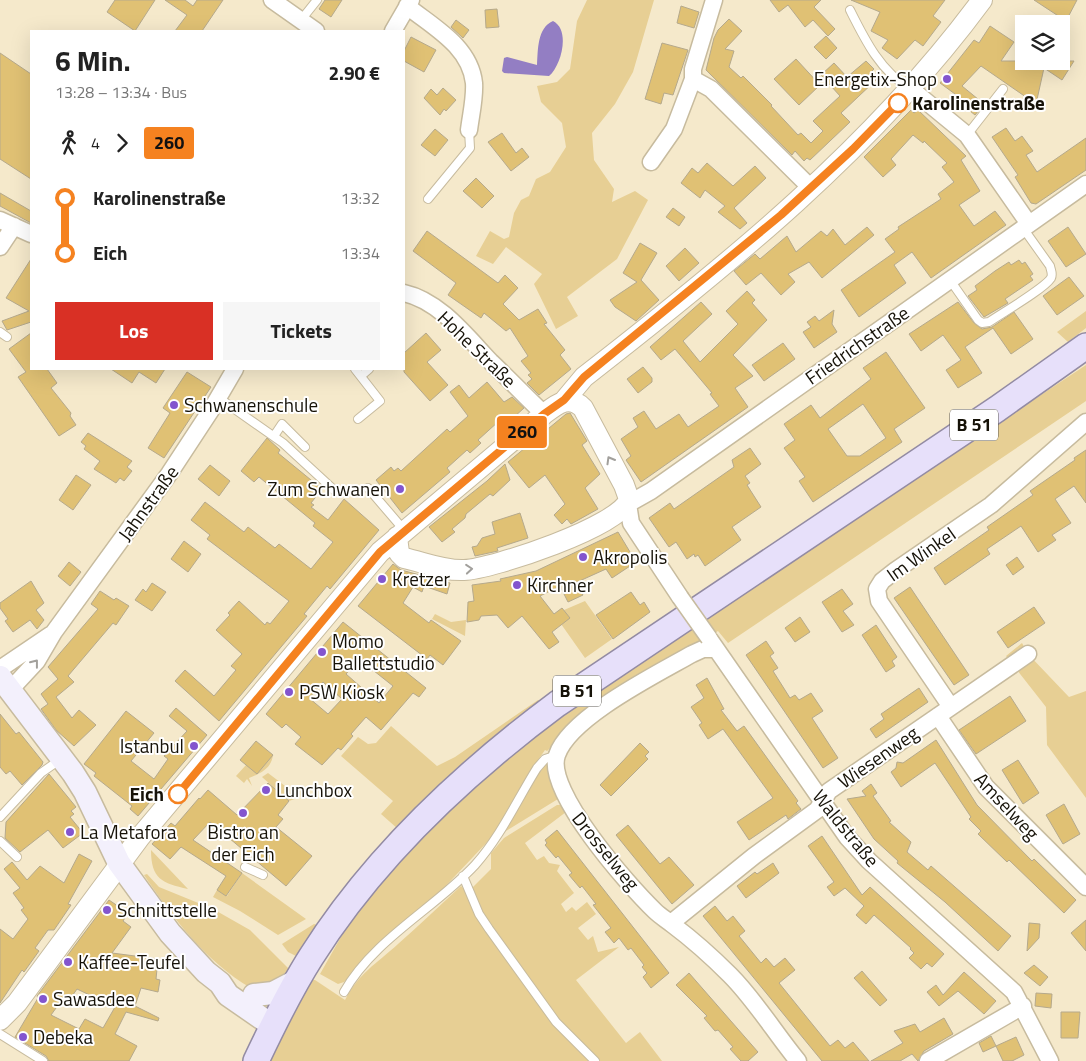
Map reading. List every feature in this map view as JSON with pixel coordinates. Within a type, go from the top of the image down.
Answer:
[{"type":"main road","name":"B 51","points":[[256,1061],[303,970],[350,902],[398,846],[446,796],[520,732],[557,704],[997,410],[1084,348]]},
{"type":"main road","points":[[5,684],[62,758],[85,792],[119,863],[170,934],[200,966],[220,983],[235,1002],[275,1022]]},
{"type":"main road","points":[[220,983],[254,995],[273,993],[303,970]]},
{"type":"main road","points":[[254,995],[275,1022]]},
{"type":"street","points":[[272,0],[315,30]]},
{"type":"street","points":[[652,162],[674,129],[693,79],[693,69],[714,0]]},
{"type":"street","points":[[0,1020],[17,1003],[119,863],[367,568],[400,533],[544,414],[564,400],[584,377],[811,188],[866,136],[911,89],[982,0]]},
{"type":"street","points":[[394,30],[409,3],[452,41],[466,60],[474,83],[469,130]]},
{"type":"street","points":[[693,79],[711,90],[811,188]]},
{"type":"street","points":[[911,89],[967,135],[1026,226]]},
{"type":"street","name":"Friedrichstraße","points":[[628,504],[651,491],[1086,184]]},
{"type":"street","points":[[0,248],[7,223],[30,234]]},
{"type":"street","name":"Hohe Straße","points":[[405,293],[413,295],[430,304],[455,325],[544,414]]},
{"type":"street","points":[[583,408],[590,386],[609,358]]},
{"type":"street","name":"Jahnstraße","points":[[5,684],[37,661],[54,632],[169,474],[219,398],[234,370]]},
{"type":"street","points":[[367,568],[385,560],[404,558],[455,570],[485,568],[523,557],[580,533],[614,516],[628,504],[629,499],[624,485],[583,408],[572,401],[564,400]]},
{"type":"street","name":"Im Winkel","points":[[944,711],[879,601],[877,590],[882,581],[896,570],[1004,494],[1086,422]]},
{"type":"street","name":"Waldstraße","points":[[628,504],[631,523],[680,597],[822,802],[858,850],[1008,986],[1023,1006]]},
{"type":"street","points":[[400,533],[399,553],[404,558]]},
{"type":"street","name":"Jahnstraße","points":[[0,670],[54,632]]},
{"type":"street","points":[[557,755],[562,745],[580,726],[615,699],[712,643]]},
{"type":"street","name":"Wiesenweg","points":[[822,802],[830,791],[1028,654]]},
{"type":"street","name":"Amselweg","points":[[944,711],[986,787],[1086,887]]},
{"type":"street","name":"Drosselweg","points":[[557,755],[555,764],[558,782],[580,822],[655,912],[671,923],[732,976],[798,1061]]},
{"type":"street","points":[[671,923],[754,856],[817,810],[822,802]]},
{"type":"street","points":[[928,1061],[1023,1006],[1050,1061]]},
{"type":"lane","points":[[301,20],[317,0]]},
{"type":"lane","points":[[850,10],[873,52],[900,82],[911,89]]},
{"type":"lane","points":[[967,135],[1003,89]]},
{"type":"lane","points":[[428,199],[470,148],[469,130]]},
{"type":"lane","points":[[950,280],[982,323],[989,322],[1031,293],[1050,279],[1052,273],[1050,266],[1026,226]]},
{"type":"lane","points":[[0,332],[7,337]]},
{"type":"lane","points":[[356,370],[380,401],[358,419]]},
{"type":"lane","points":[[361,376],[368,370]]},
{"type":"lane","points":[[219,398],[274,436],[334,490]]},
{"type":"lane","points":[[274,436],[282,424],[305,447]]},
{"type":"lane","points":[[368,488],[400,533]]},
{"type":"lane","points":[[344,992],[352,978],[370,960],[463,876],[494,840],[537,768],[545,759],[557,755]]},
{"type":"lane","points":[[0,816],[41,773],[62,758]]},
{"type":"lane","points":[[0,841],[17,857]]},
{"type":"lane","points":[[245,867],[263,875]]},
{"type":"lane","points":[[463,876],[478,914],[556,1022],[595,1061]]},
{"type":"lane","points":[[0,1034],[43,1061]]},
{"type":"shaded area","points":[[587,0],[654,0],[633,72],[615,104],[592,133],[594,160],[614,189],[612,202],[635,191],[648,200],[617,259],[567,297],[578,316],[556,329],[534,284],[542,274],[506,247],[493,264],[476,256],[490,231],[504,239],[509,237],[514,213],[521,200],[529,196],[536,179],[550,172],[566,147],[562,123],[541,102],[537,86],[557,82],[570,69],[577,21]]},
{"type":"shaded area","points":[[553,21],[562,32],[563,40],[560,57],[549,76],[504,73],[502,71],[504,58],[507,57],[537,65],[541,34],[548,24]]},
{"type":"shaded area","points":[[1086,311],[1086,328],[1068,342],[1057,332]]},
{"type":"shaded area","points":[[1086,365],[1086,401],[728,643],[718,631],[606,698],[547,751],[545,750],[529,773],[491,838],[439,893],[344,982],[338,984],[320,974],[346,928],[375,888],[427,829],[543,726]]},
{"type":"shaded area","points":[[585,601],[612,639],[585,658],[554,614],[562,623],[564,610]]},
{"type":"shaded area","points":[[435,614],[451,622],[466,620],[465,636],[432,619]]},
{"type":"shaded area","points":[[1022,643],[1028,654],[1069,697],[1086,691],[1086,798],[1047,745],[1046,707],[1006,656]]},
{"type":"shaded area","points":[[538,700],[541,702],[398,829],[381,814],[393,801],[341,756],[358,737],[368,744],[376,743],[391,726],[437,766],[455,757]]},
{"type":"shaded area","points":[[273,755],[268,767],[249,778],[252,786],[247,779],[244,783],[236,776],[246,765]]},
{"type":"shaded area","points":[[549,761],[558,799],[506,831],[523,795],[545,762]]},
{"type":"shaded area","points":[[268,773],[293,792],[304,790],[303,796],[289,801],[262,777]]},
{"type":"shaded area","points":[[557,805],[560,805],[566,812],[525,843],[537,860],[544,856],[549,863],[560,865],[557,871],[574,893],[561,904],[566,912],[572,907],[576,911],[587,902],[596,914],[578,928],[588,940],[593,936],[598,952],[619,947],[576,980],[626,1043],[640,1032],[662,1061],[268,1061],[311,980],[315,980],[345,1000],[368,969],[461,886],[464,889],[473,887],[491,869],[491,853],[504,838]]},
{"type":"shaded area","points":[[151,850],[188,889],[165,882],[156,874],[153,867]]},
{"type":"shaded area","points":[[242,873],[306,919],[278,935],[240,911],[213,897],[217,890],[227,896]]},
{"type":"shaded area","points":[[147,874],[159,887],[213,909],[250,930],[290,970],[284,981],[251,988],[219,965],[191,938],[178,922],[144,875]]},
{"type":"shaded area","points":[[314,924],[317,925],[296,956],[288,952],[282,944]]},
{"type":"building","points":[[115,0],[155,0],[136,30],[107,12]]},
{"type":"building","points":[[165,0],[185,0],[193,6],[197,0],[223,0],[203,30],[176,30],[187,15]]},
{"type":"building","points":[[325,0],[342,0],[331,17],[319,9]]},
{"type":"building","points":[[770,0],[821,0],[814,7],[835,29],[828,36],[813,20],[805,27],[788,5],[779,12]]},
{"type":"building","points":[[851,0],[945,0],[933,16],[941,22],[923,46],[915,40],[897,59],[882,48],[888,40],[871,31],[880,12]]},
{"type":"building","points":[[1034,0],[1077,0],[1069,15],[1057,15]]},
{"type":"building","points":[[681,6],[699,12],[694,28],[677,23]]},
{"type":"building","points":[[497,9],[499,27],[486,28],[485,10]]},
{"type":"building","points":[[729,19],[742,31],[725,49],[734,51],[729,67],[741,78],[743,76],[798,135],[801,133],[811,143],[823,131],[813,121],[840,96],[821,75],[834,63],[847,77],[866,61],[874,69],[870,73],[876,80],[841,113],[850,122],[810,160],[807,158],[804,161],[795,151],[792,155],[706,70],[714,38],[718,30]]},
{"type":"building","points":[[456,20],[469,30],[463,38],[451,27]]},
{"type":"building","points":[[990,26],[1014,42],[1001,61],[1015,61],[1015,70],[1044,70],[1036,104],[981,66],[962,86],[984,104],[975,115],[960,103],[958,107],[950,101],[955,94],[940,83],[974,40],[979,43]]},
{"type":"building","points":[[826,36],[837,48],[826,59],[814,47]]},
{"type":"building","points":[[411,37],[436,50],[424,72],[405,62],[405,49]]},
{"type":"building","points":[[662,43],[688,50],[673,95],[664,93],[661,104],[645,99]]},
{"type":"building","points":[[0,53],[30,73],[30,178],[0,159]]},
{"type":"building","points":[[796,59],[820,85],[799,105],[774,79]]},
{"type":"building","points":[[1047,70],[1068,70],[1062,80]]},
{"type":"building","points":[[443,88],[456,100],[446,111],[444,109],[440,115],[424,98],[431,89],[437,95]]},
{"type":"building","points":[[911,110],[914,113],[918,110],[966,156],[961,160],[980,191],[959,205],[974,226],[995,211],[1006,225],[931,278],[912,252],[894,265],[906,283],[859,317],[841,290],[895,252],[885,239],[899,229],[898,227],[941,199],[938,194],[954,182],[942,167],[947,163],[924,141],[923,143],[913,135],[891,159],[896,165],[883,177],[864,157]]},
{"type":"building","points":[[1006,128],[1015,141],[1022,136],[1033,151],[1026,155],[1037,172],[1086,138],[1086,170],[1036,204],[1031,203],[1015,177],[1018,175],[992,137]]},
{"type":"building","points":[[435,129],[448,140],[435,156],[421,145]]},
{"type":"building","points":[[502,133],[516,153],[522,148],[529,157],[511,171],[488,142]]},
{"type":"building","points":[[707,163],[733,186],[755,166],[766,178],[734,208],[747,223],[740,229],[718,212],[725,206],[705,190],[700,198],[681,183],[692,168],[698,173]]},
{"type":"building","points":[[476,178],[494,196],[482,208],[463,191]]},
{"type":"building","points":[[0,193],[30,210],[30,222],[0,206]]},
{"type":"building","points":[[673,208],[685,217],[679,226],[666,217]]},
{"type":"building","points":[[867,227],[874,235],[822,278],[809,262],[788,274],[795,282],[781,295],[761,273],[746,285],[734,271],[755,254],[760,259],[787,236],[796,252],[821,231],[827,236],[833,229],[845,245]]},
{"type":"building","points":[[1068,227],[1086,254],[1066,267],[1048,241]]},
{"type":"building","points":[[427,231],[498,283],[505,275],[518,288],[503,304],[519,320],[538,309],[547,323],[544,324],[565,350],[560,355],[571,369],[539,395],[527,383],[532,379],[528,375],[531,373],[521,361],[528,356],[510,328],[506,331],[484,313],[481,318],[448,295],[456,283],[413,251]]},
{"type":"building","points":[[640,243],[657,253],[641,280],[659,300],[636,321],[615,307],[610,300],[637,282],[623,273]]},
{"type":"building","points":[[685,248],[699,263],[679,281],[666,266]]},
{"type":"building","points":[[1019,260],[1022,264],[1025,262],[1033,274],[1030,276],[1033,280],[1005,299],[1008,303],[984,317],[968,296],[977,290],[975,286],[995,271],[1009,262],[1011,265]]},
{"type":"building","points":[[30,261],[30,322],[7,330],[2,321],[29,311],[6,298]]},
{"type":"building","points":[[1069,277],[1084,296],[1057,315],[1043,296]]},
{"type":"building","points":[[747,291],[755,300],[752,303],[767,320],[733,355],[753,376],[735,388],[748,407],[641,482],[626,460],[631,456],[621,439],[638,427],[633,418],[644,411],[656,429],[679,414],[688,427],[719,406],[710,394],[712,393],[675,349],[661,360],[650,347],[701,302],[712,314],[683,341],[700,362],[738,324],[726,311]]},
{"type":"building","points":[[958,302],[974,323],[982,329],[992,327],[1014,312],[1033,339],[1011,354],[993,328],[965,347],[982,373],[958,388],[946,370],[961,360],[943,335],[921,351],[909,334]]},
{"type":"building","points":[[834,310],[832,324],[837,332],[814,348],[803,332],[811,327],[807,322],[815,316],[819,321]]},
{"type":"building","points":[[426,333],[441,350],[427,362],[448,385],[430,401],[404,372],[405,352]]},
{"type":"building","points":[[30,334],[30,370],[48,370],[57,383],[51,388],[71,413],[70,416],[76,425],[59,436],[18,377],[26,372],[9,349]]},
{"type":"building","points":[[783,343],[795,359],[764,381],[752,365]]},
{"type":"building","points":[[886,352],[925,408],[894,429],[902,442],[813,502],[799,481],[805,477],[784,448],[795,440],[784,424],[811,405],[820,418],[871,379],[863,368]],"holes":[[[863,404],[886,438],[860,456],[847,456],[828,429]]]},
{"type":"building","points":[[643,367],[652,378],[652,382],[638,393],[627,379]]},
{"type":"building","points":[[112,370],[164,370],[156,383],[139,372],[132,383]]},
{"type":"building","points":[[187,372],[211,387],[164,458],[148,448],[170,413],[163,408]]},
{"type":"building","points":[[487,382],[504,402],[512,397],[524,408],[503,427],[499,421],[478,440],[481,443],[470,453],[467,450],[447,468],[450,472],[402,513],[376,480],[391,467],[394,471],[398,468],[401,471],[447,429],[450,432],[468,416],[450,392],[459,385],[469,398]]},
{"type":"building","points":[[570,413],[587,441],[582,445],[600,474],[585,488],[598,509],[571,524],[567,519],[562,524],[554,515],[565,504],[545,475],[529,488],[508,462],[566,414]]},
{"type":"building","points":[[88,433],[132,461],[127,467],[132,471],[124,481],[120,478],[116,483],[94,469],[100,461],[84,449],[86,446],[81,442]]},
{"type":"building","points":[[267,438],[280,450],[278,453],[322,489],[311,503],[314,505],[311,507],[328,520],[344,499],[379,530],[330,589],[327,586],[304,614],[307,616],[219,721],[175,681],[185,670],[214,696],[236,670],[231,666],[242,654],[216,630],[230,615],[228,613],[239,601],[265,625],[267,622],[270,624],[289,601],[207,539],[210,535],[191,520],[205,502],[244,532],[248,527],[275,548],[279,544],[311,569],[333,542],[313,526],[315,523],[259,477],[254,482],[241,471]]},
{"type":"building","points":[[750,448],[761,464],[745,476],[750,483],[747,485],[761,507],[732,527],[741,540],[705,566],[698,555],[695,557],[694,554],[687,559],[676,542],[669,547],[649,518],[670,503],[674,509],[734,467],[732,460]]},
{"type":"building","points":[[1086,450],[1086,503],[1074,486],[1055,499],[1071,523],[1052,535],[1056,540],[1038,552],[1021,526],[987,549],[990,554],[945,585],[934,568],[989,530],[987,527],[1033,495],[1030,491],[1075,460],[1074,458]]},
{"type":"building","points":[[505,464],[510,480],[493,496],[490,494],[466,514],[465,518],[452,529],[455,532],[442,542],[429,527],[487,481]]},
{"type":"building","points":[[210,465],[230,481],[219,496],[198,479]]},
{"type":"building","points":[[76,475],[91,485],[73,510],[59,500]]},
{"type":"building","points":[[520,513],[528,538],[497,548],[498,551],[475,556],[472,547],[477,546],[482,538],[495,534],[492,522]]},
{"type":"building","points":[[618,532],[636,562],[612,578],[606,569],[575,583],[583,595],[568,602],[560,586],[540,596],[554,614],[562,608],[570,618],[552,632],[559,642],[549,649],[522,616],[508,628],[497,615],[481,616],[479,620],[467,622],[468,602],[474,601],[472,585],[501,581],[500,579],[536,571]]},
{"type":"building","points":[[184,541],[201,554],[188,572],[171,559]]},
{"type":"building","points":[[1017,557],[1024,567],[1013,575],[1006,565]]},
{"type":"building","points":[[69,562],[81,572],[70,586],[58,576]]},
{"type":"building","points":[[393,564],[401,570],[450,583],[447,594],[424,586],[422,592],[413,587],[403,603],[429,623],[431,620],[461,641],[443,665],[430,655],[427,659],[358,606]]},
{"type":"building","points":[[31,581],[44,603],[36,610],[44,620],[37,629],[30,620],[13,632],[5,621],[8,619],[0,608],[0,603]]},
{"type":"building","points":[[152,583],[166,592],[152,611],[135,600],[143,589],[146,592]]},
{"type":"building","points":[[910,587],[969,675],[954,685],[894,598]]},
{"type":"building","points":[[842,589],[853,604],[843,611],[854,625],[842,632],[822,602]]},
{"type":"building","points":[[100,591],[114,600],[116,598],[129,606],[116,625],[113,623],[68,676],[74,682],[56,697],[72,718],[79,710],[96,725],[74,746],[56,730],[41,709],[48,704],[41,694],[58,679],[48,667],[98,609],[91,604]]},
{"type":"building","points":[[631,592],[640,605],[644,602],[650,612],[613,639],[596,615]]},
{"type":"building","points":[[1034,607],[1045,623],[1008,648],[997,632]]},
{"type":"building","points":[[800,617],[810,632],[795,642],[785,628]]},
{"type":"building","points":[[343,622],[426,688],[419,697],[413,693],[381,730],[366,717],[351,734],[353,736],[341,750],[338,748],[322,765],[295,744],[301,737],[286,724],[282,728],[266,714]],"holes":[[[359,659],[393,686],[379,703],[346,674]],[[323,682],[342,699],[328,714],[309,698]]]},
{"type":"building","points":[[876,625],[897,657],[892,661],[895,666],[886,672],[862,635]]},
{"type":"building","points":[[766,641],[774,653],[770,656],[778,668],[773,671],[790,698],[795,695],[799,700],[811,693],[823,711],[812,718],[838,758],[823,768],[746,655]]},
{"type":"building","points":[[707,678],[724,709],[721,710],[737,731],[744,726],[798,801],[796,803],[801,809],[788,819],[786,815],[749,840],[737,822],[773,798],[723,729],[708,739],[699,725],[702,723],[691,707],[704,698],[696,685]]},
{"type":"building","points":[[919,688],[928,702],[876,738],[870,729],[884,719],[881,714]]},
{"type":"building","points":[[1010,696],[1026,721],[976,754],[959,730]]},
{"type":"building","points":[[176,708],[207,735],[138,816],[130,809],[132,806],[94,776],[96,773],[84,764],[126,711],[154,733],[131,761],[154,779],[168,759],[164,756],[187,731],[169,716]]},
{"type":"building","points":[[0,714],[16,734],[19,732],[43,762],[22,785],[10,771],[6,774],[0,767]]},
{"type":"building","points":[[936,740],[977,805],[1032,861],[1034,859],[1076,900],[1064,913],[1009,860],[1007,862],[978,834],[981,831],[969,819],[971,817],[935,763],[901,787],[891,772],[896,768],[897,762],[903,763]]},
{"type":"building","points":[[256,741],[273,755],[257,774],[240,760]]},
{"type":"building","points":[[640,743],[649,752],[645,756],[648,759],[611,796],[600,785]]},
{"type":"building","points":[[1018,760],[1039,793],[1023,804],[1002,770]]},
{"type":"building","points":[[49,774],[76,807],[71,811],[74,814],[70,817],[83,833],[63,848],[48,830],[20,852],[5,838],[6,822]]},
{"type":"building","points":[[268,783],[289,801],[278,815],[283,819],[276,827],[312,856],[286,886],[210,822],[193,840],[242,873],[226,896],[217,890],[226,876],[181,847],[170,859],[152,844],[171,823],[175,826],[208,790],[237,815]]},
{"type":"building","points":[[871,784],[877,793],[873,796],[891,821],[889,822],[911,842],[907,852],[928,870],[931,866],[1011,936],[998,951],[945,902],[897,863],[898,861],[874,839],[847,799],[866,796],[862,791]]},
{"type":"building","points":[[1064,804],[1080,834],[1063,844],[1046,815]]},
{"type":"building","points":[[628,825],[660,864],[669,857],[694,885],[672,904],[616,835]]},
{"type":"building","points":[[557,830],[669,973],[651,988],[643,977],[647,973],[642,967],[644,965],[631,948],[628,950],[619,938],[614,943],[605,932],[611,928],[593,905],[596,904],[582,886],[580,888],[569,875],[572,873],[558,856],[556,858],[545,845],[547,843],[545,840]]},
{"type":"building","points":[[822,836],[862,895],[870,887],[944,954],[932,967],[927,963],[921,969],[909,958],[914,953],[911,948],[874,915],[866,924],[856,915],[864,906],[845,888],[834,896],[827,887],[834,882],[808,846]]},
{"type":"building","points":[[79,854],[92,861],[68,904],[71,905],[54,930],[48,930],[35,948],[39,951],[24,972],[22,970],[0,1003],[0,929],[13,939],[28,919],[21,910],[24,908],[13,893],[20,888],[4,869],[12,862],[27,880],[40,866],[64,883]]},
{"type":"building","points":[[773,863],[779,873],[746,898],[737,886],[755,872],[757,874]]},
{"type":"building","points":[[109,900],[128,913],[123,921],[131,927],[112,953],[158,959],[156,979],[160,980],[158,992],[141,988],[135,1006],[159,1018],[158,1021],[126,1012],[115,1034],[137,1046],[129,1061],[49,1061],[46,1056],[15,1037],[38,998],[37,996]],"holes":[[[77,989],[115,1007],[103,1028],[85,1019],[79,1029],[51,1015],[64,997],[70,999]]]},
{"type":"building","points":[[715,906],[727,921],[733,916],[745,931],[739,936],[761,963],[766,958],[774,967],[785,958],[795,970],[779,983],[830,1046],[838,1040],[845,1048],[853,1042],[869,1061],[822,1061],[703,916]]},
{"type":"building","points":[[1086,920],[1086,951],[1071,933]]},
{"type":"building","points":[[1029,923],[1040,924],[1039,938],[1027,951]]},
{"type":"building","points":[[1034,965],[1048,977],[1040,986],[1024,973]]},
{"type":"building","points":[[862,971],[887,1000],[880,1006],[854,978]]},
{"type":"building","points":[[964,972],[996,1001],[984,1014],[958,991],[939,1006],[927,992],[936,985],[943,995]]},
{"type":"building","points":[[689,973],[758,1052],[748,1061],[741,1061],[730,1049],[733,1047],[704,1018],[707,1016],[676,985]]},
{"type":"building","points":[[1036,993],[1052,994],[1051,1008],[1035,1006]]},
{"type":"building","points":[[1061,1012],[1080,1012],[1078,1038],[1061,1038]]},
{"type":"building","points":[[944,1018],[953,1034],[924,1051],[918,1061],[912,1054],[900,1061],[871,1061],[903,1043],[894,1031],[915,1024],[920,1032]]},
{"type":"building","points":[[991,1036],[996,1046],[983,1052],[979,1043]]},
{"type":"building","points":[[1016,1037],[1024,1055],[1012,1061],[1003,1061],[996,1046]]},
{"type":"bus line","name":"260","points":[[178,794],[380,552],[544,414],[564,400],[584,377],[781,215],[853,149],[898,103]]},
{"type":"place","name":"Energetix-Shop","points":[[947,79]]},
{"type":"place","name":"Karolinenstraße","points":[[898,103]]},
{"type":"place","name":"Schwanenschule","points":[[174,405]]},
{"type":"place","name":"Zum Schwanen","points":[[400,489]]},
{"type":"place","name":"Akropolis","points":[[583,557]]},
{"type":"place","name":"Kretzer","points":[[382,579]]},
{"type":"place","name":"Kirchner","points":[[517,585]]},
{"type":"place","name":"Momo Ballettstudio","points":[[322,652]]},
{"type":"place","name":"PSW Kiosk","points":[[289,692]]},
{"type":"place","name":"Istanbul","points":[[194,746]]},
{"type":"place","name":"Lunchbox","points":[[266,790]]},
{"type":"place","name":"Eich","points":[[178,794]]},
{"type":"place","name":"Bistro an der Eich","points":[[243,813]]},
{"type":"place","name":"La Metafora","points":[[70,832]]},
{"type":"place","name":"Schnittstelle","points":[[107,910]]},
{"type":"place","name":"Kaffee-Teufel","points":[[68,962]]},
{"type":"place","name":"Sawasdee","points":[[43,999]]},
{"type":"place","name":"Debeka","points":[[23,1037]]}]
